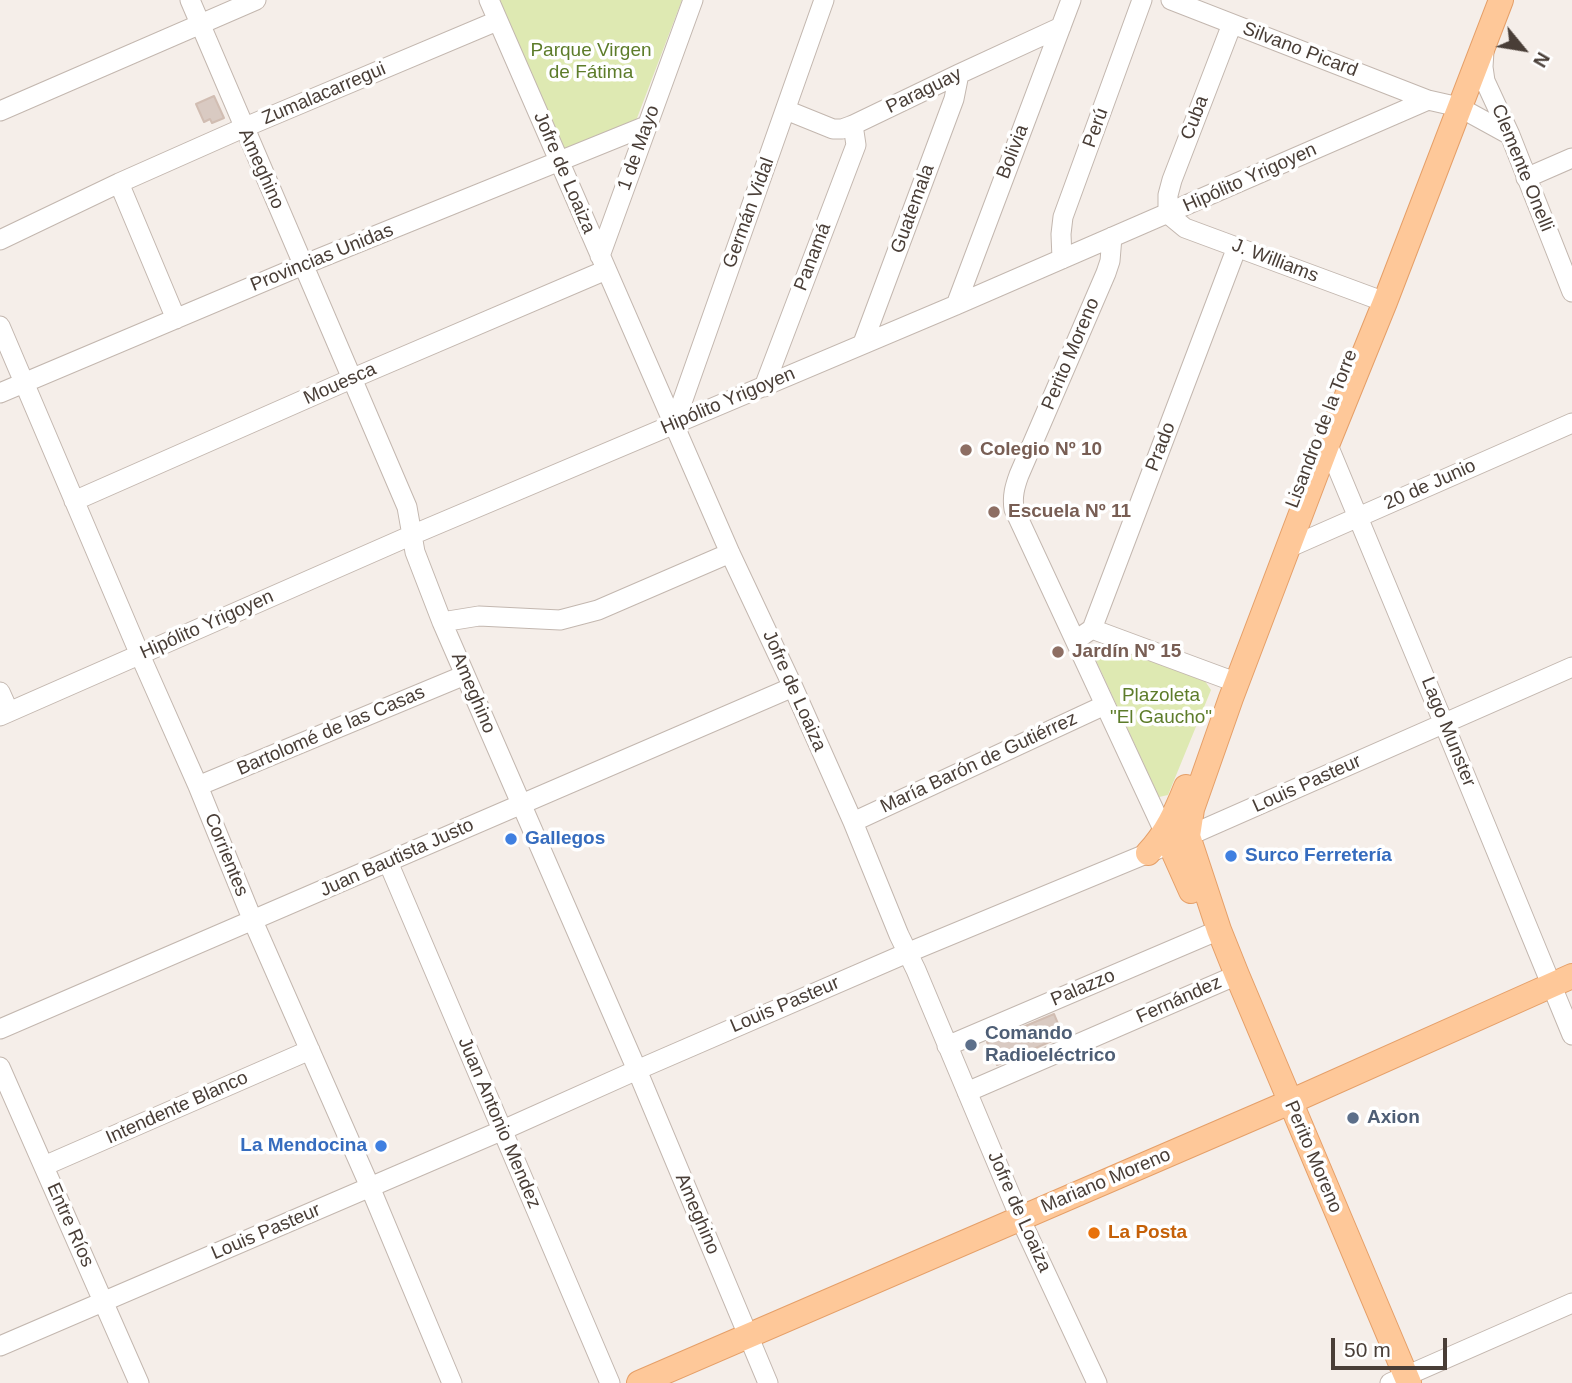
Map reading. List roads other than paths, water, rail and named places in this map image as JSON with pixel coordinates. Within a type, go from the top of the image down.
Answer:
[{"type":"main road","name":"Lisandro de la Torre","points":[[1168,841],[1179,803],[1227,679],[1378,300],[1445,104],[1486,0]]},
{"type":"main road","name":"Lisandro de la Torre","points":[[1445,104],[1484,43],[1501,0]]},
{"type":"main road","name":"Lisandro de la Torre","points":[[1168,841],[1192,809],[1288,548],[1324,438]]},
{"type":"main road","name":"Perito Moreno","points":[[1168,841],[1219,930],[1402,1381]]},
{"type":"main road","name":"Mariano Moreno","points":[[639,1383],[1290,1102],[1562,980]]},
{"type":"street","name":"Ameghino","points":[[190,0],[407,507],[415,552],[442,622],[637,1070],[768,1383]]},
{"type":"street","points":[[0,111],[256,0]]},
{"type":"street","name":"Jofre de Loaiza","points":[[489,0],[730,553],[853,822],[1020,1219],[1097,1383]]},
{"type":"street","name":"1 de Mayo","points":[[603,263],[646,126],[694,0]]},
{"type":"street","name":"Germán Vidal","points":[[674,425],[824,0]]},
{"type":"street","name":"Bolivia","points":[[956,305],[1071,0]]},
{"type":"street","name":"Perú","points":[[1062,259],[1063,217],[1142,0]]},
{"type":"street","name":"Silvano Picard","points":[[1171,0],[1445,104],[1510,135]]},
{"type":"street","name":"Zumalacarregui","points":[[0,240],[243,128],[498,21]]},
{"type":"street","name":"Cuba","points":[[1168,214],[1171,180],[1232,24]]},
{"type":"street","name":"Paraguay","points":[[786,110],[833,129],[842,129],[1061,27]]},
{"type":"street","name":"Clemente Onelli","points":[[1484,43],[1485,81],[1510,135],[1572,292]]},
{"type":"street","name":"Guatemala","points":[[863,343],[954,99],[960,74]]},
{"type":"street","name":"Hipólito Yrigoyen","points":[[4,714],[412,535],[1112,237],[1445,104]]},
{"type":"street","name":"Panamá","points":[[764,387],[856,145],[853,125]]},
{"type":"street","name":"Provincias Unidas","points":[[0,393],[303,265],[646,126]]},
{"type":"street","points":[[1526,178],[1572,158]]},
{"type":"street","points":[[119,183],[176,319]]},
{"type":"street","name":"J. Williams","points":[[1168,214],[1185,228],[1378,300]]},
{"type":"street","name":"Perito Moreno","points":[[1112,237],[1106,272],[1019,475],[1014,490],[1014,509],[1084,635],[1105,705],[1168,841]]},
{"type":"street","name":"Prado","points":[[1084,635],[1237,247]]},
{"type":"street","name":"Mouesca","points":[[74,501],[351,379],[603,263]]},
{"type":"street","name":"Corrientes","points":[[0,327],[452,1383]]},
{"type":"street","name":"20 de Junio","points":[[1288,548],[1572,423]]},
{"type":"street","name":"Lago Munster","points":[[1324,438],[1444,724],[1562,980],[1572,1035]]},
{"type":"street","points":[[442,622],[479,616],[560,620],[581,616],[730,553]]},
{"type":"street","points":[[1084,635],[1227,679]]},
{"type":"street","name":"Louis Pasteur","points":[[0,1346],[1572,667]]},
{"type":"street","name":"Bartolomé de las Casas","points":[[198,786],[465,675]]},
{"type":"street","name":"Juan Bautista Justo","points":[[0,1029],[793,687]]},
{"type":"street","points":[[0,692],[4,714]]},
{"type":"street","name":"María Barón de Gutiérrez","points":[[853,822],[1105,705]]},
{"type":"street","name":"Juan Antonio Mendez","points":[[388,863],[610,1383]]},
{"type":"street","name":"Palazzo","points":[[947,1046],[1219,930]]},
{"type":"street","name":"Fernández","points":[[967,1092],[1237,975]]},
{"type":"street","name":"Intendente Blanco","points":[[44,1166],[310,1050]]},
{"type":"street","name":"Entre Ríos","points":[[0,1067],[139,1383]]},
{"type":"street","points":[[1402,1381],[1572,1303]]},
{"type":"place","name":"Colegio Nº 10","points":[[966,450]]},
{"type":"place","name":"Escuela Nº 11","points":[[994,512]]},
{"type":"place","name":"Jardín Nº 15","points":[[1058,652]]},
{"type":"place","name":"Gallegos","points":[[511,839]]},
{"type":"place","name":"Surco Ferretería","points":[[1231,856]]},
{"type":"place","name":"Comando Radioeléctrico","points":[[971,1045]]},
{"type":"place","name":"Axion","points":[[1353,1118]]},
{"type":"place","name":"La Mendocina","points":[[381,1146]]},
{"type":"place","name":"La Posta","points":[[1094,1233]]},
{"type":"park label","name":"Parque Virgen de Fátima","points":[[591,62]]},
{"type":"park label","name":"Plazoleta \"El Gaucho\"","points":[[1161,707]]}]
